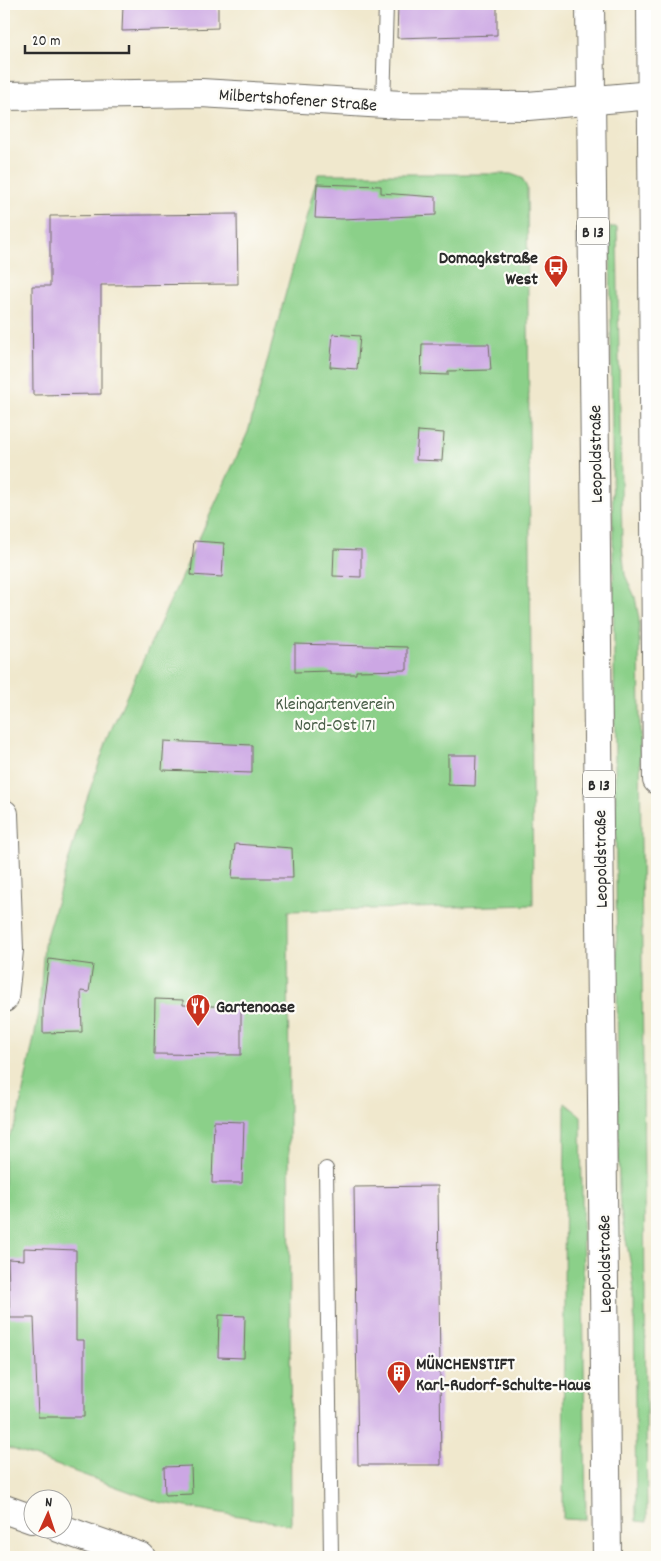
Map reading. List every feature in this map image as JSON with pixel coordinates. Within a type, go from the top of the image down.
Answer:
[{"type":"main road","name":"B 13","points":[[590,4],[592,100]]},
{"type":"main road","points":[[651,4],[657,780]]},
{"type":"main road","name":"Milbertshofener Straße","points":[[4,96],[201,93],[383,104],[528,106],[652,95]]},
{"type":"main road","name":"Leopoldstraße","points":[[592,100],[607,1557]]},
{"type":"main road","points":[[4,814],[9,950],[4,998]]},
{"type":"main road","points":[[4,1509],[22,1515]]},
{"type":"main road","points":[[72,1533],[141,1557]]},
{"type":"lane","points":[[383,104],[386,4]]},
{"type":"lane","points":[[326,1169],[331,1557]]},
{"type":"green space","name":"Kleingartenverein Nord-Ost 171","points":[[318,174],[511,174],[522,178],[527,188],[533,905],[288,911],[291,1525],[158,1502],[4,1446],[4,1146],[17,1121],[39,1013],[44,944],[85,804],[110,732],[248,432]]},
{"type":"green space","points":[[610,227],[617,227],[622,547],[625,575],[635,597],[639,619],[647,1522],[636,1521],[634,1292],[619,1193]]},
{"type":"green space","points":[[565,1103],[581,1116],[586,1520],[563,1519]]},
{"type":"building","points":[[123,4],[218,4],[218,28],[122,31]]},
{"type":"building","points":[[398,4],[497,4],[497,35],[397,38]]},
{"type":"building","points":[[317,184],[381,186],[381,193],[436,197],[436,215],[342,219],[315,218]]},
{"type":"building","points":[[237,214],[238,284],[101,285],[101,394],[33,395],[32,286],[50,286],[50,216]]},
{"type":"building","points":[[333,334],[360,336],[357,369],[330,367]]},
{"type":"building","points":[[422,344],[489,344],[491,370],[448,371],[448,375],[421,374]]},
{"type":"building","points":[[418,431],[444,433],[442,461],[416,460]]},
{"type":"building","points":[[194,541],[224,543],[222,577],[191,575]]},
{"type":"building","points":[[334,549],[361,550],[361,577],[333,576]]},
{"type":"building","points":[[295,644],[407,647],[407,670],[356,671],[356,674],[330,674],[330,671],[295,672]]},
{"type":"building","points":[[164,741],[252,745],[252,773],[162,770]]},
{"type":"building","points":[[448,755],[476,755],[475,786],[448,785]]},
{"type":"building","points":[[235,844],[292,848],[293,878],[232,878]]},
{"type":"building","points":[[49,959],[93,965],[89,992],[81,991],[82,1032],[43,1033],[43,1006]]},
{"type":"building","name":"Gartenoase","points":[[155,999],[183,1000],[183,1005],[241,1007],[241,1055],[154,1054]]},
{"type":"building","points":[[214,1121],[244,1122],[242,1183],[212,1183]]},
{"type":"building","name":"MÜNCHENSTIFT Karl-Rudorf-Schulte-Haus","points":[[438,1186],[441,1465],[358,1465],[354,1187]]},
{"type":"building","points":[[24,1248],[76,1250],[76,1340],[84,1340],[84,1417],[38,1417],[34,1318],[10,1318],[8,1259],[24,1260]]},
{"type":"building","points":[[219,1315],[245,1316],[244,1358],[218,1357]]},
{"type":"building","points":[[191,1466],[192,1494],[165,1495],[164,1467]]},
{"type":"place","name":"Domagkstraße West","points":[[556,288]]},
{"type":"place","name":"Gartenoase","points":[[198,1027]]},
{"type":"place","name":"MÜNCHENSTIFT Karl-Rudorf-Schulte-Haus","points":[[399,1394]]}]
